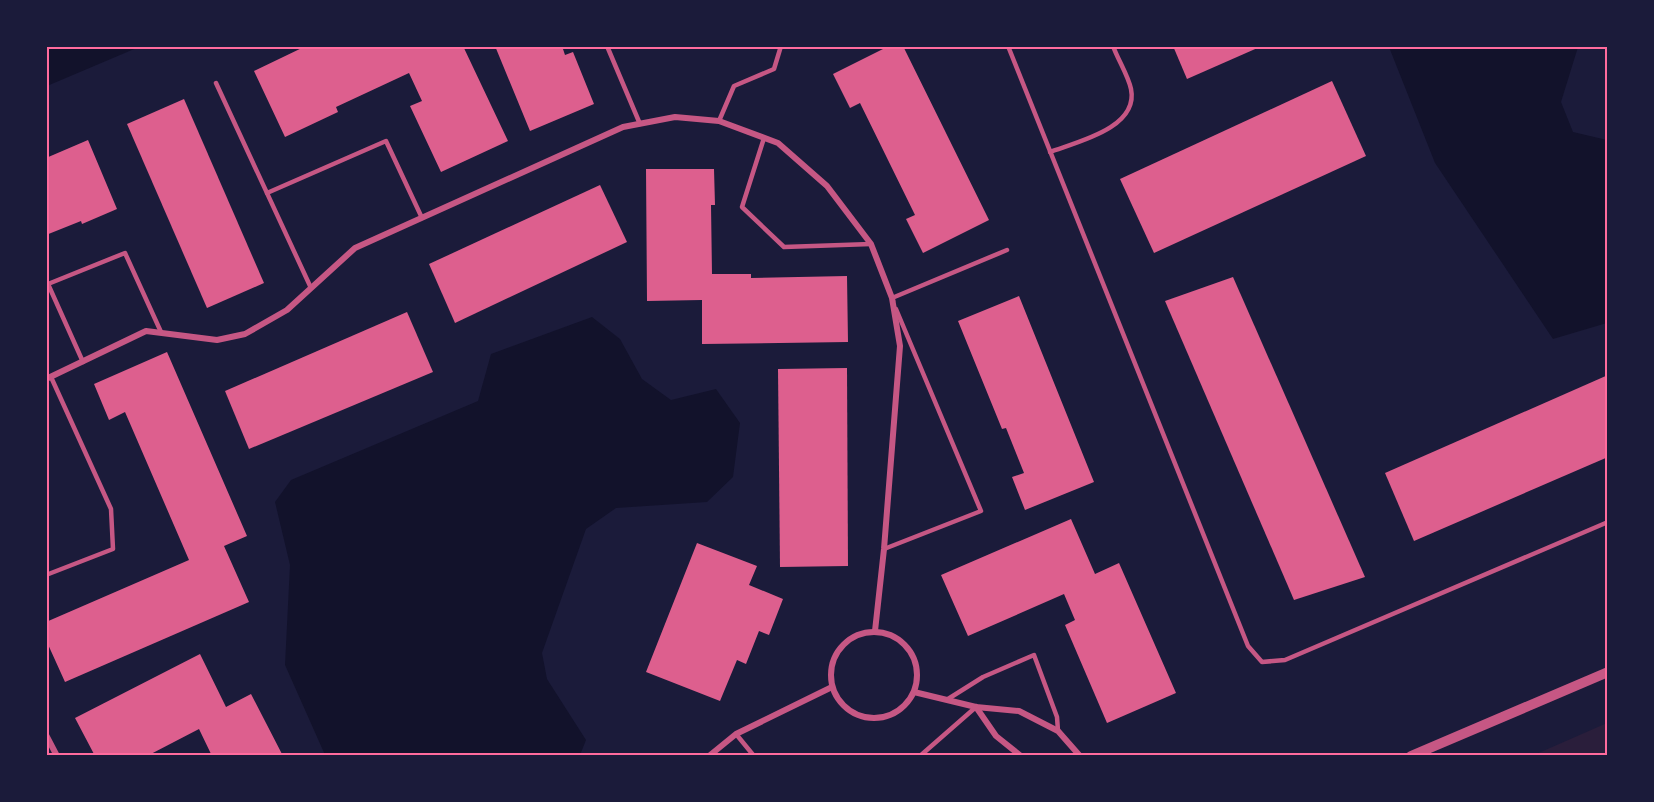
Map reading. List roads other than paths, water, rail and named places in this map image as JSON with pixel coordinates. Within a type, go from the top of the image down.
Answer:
[{"type":"street","points":[[49,378],[146,331],[216,340],[245,334],[287,310],[355,248],[623,127],[675,117],[719,121],[778,143],[827,186],[871,244],[892,298],[900,346],[875,632]]},
{"type":"street","points":[[875,632],[890,635],[903,642],[916,662],[917,677],[914,692],[906,705],[894,714],[875,719],[860,717],[836,698],[830,672],[834,657],[843,645],[860,634],[875,632]]},
{"type":"street","points":[[1411,756],[1608,672]]},
{"type":"street","points":[[709,756],[736,734],[832,687]]},
{"type":"street","points":[[914,692],[976,706],[1019,711],[1058,731],[1080,756]]},
{"type":"street","points":[[976,706],[996,736],[1021,756]]},
{"type":"street","points":[[46,735],[57,756]]},
{"type":"lane","points":[[607,46],[640,124]]},
{"type":"lane","points":[[719,121],[734,86],[774,69],[781,46]]},
{"type":"lane","points":[[1008,46],[1248,646],[1262,662],[1285,660],[1608,522]]},
{"type":"lane","points":[[1050,152],[1102,132],[1124,117],[1130,105],[1131,90],[1113,46]]},
{"type":"lane","points":[[216,83],[311,288]]},
{"type":"lane","points":[[764,138],[742,207],[784,248],[871,244]]},
{"type":"lane","points":[[267,193],[386,141],[423,218]]},
{"type":"lane","points":[[884,549],[981,511],[892,298],[1007,250]]},
{"type":"lane","points":[[83,362],[48,284],[125,253],[161,332]]},
{"type":"lane","points":[[46,575],[113,549],[111,509],[49,378]]},
{"type":"lane","points":[[948,699],[983,677],[1034,655],[1057,717],[1058,731]]},
{"type":"lane","points":[[920,756],[976,706]]},
{"type":"lane","points":[[736,734],[754,756]]}]
